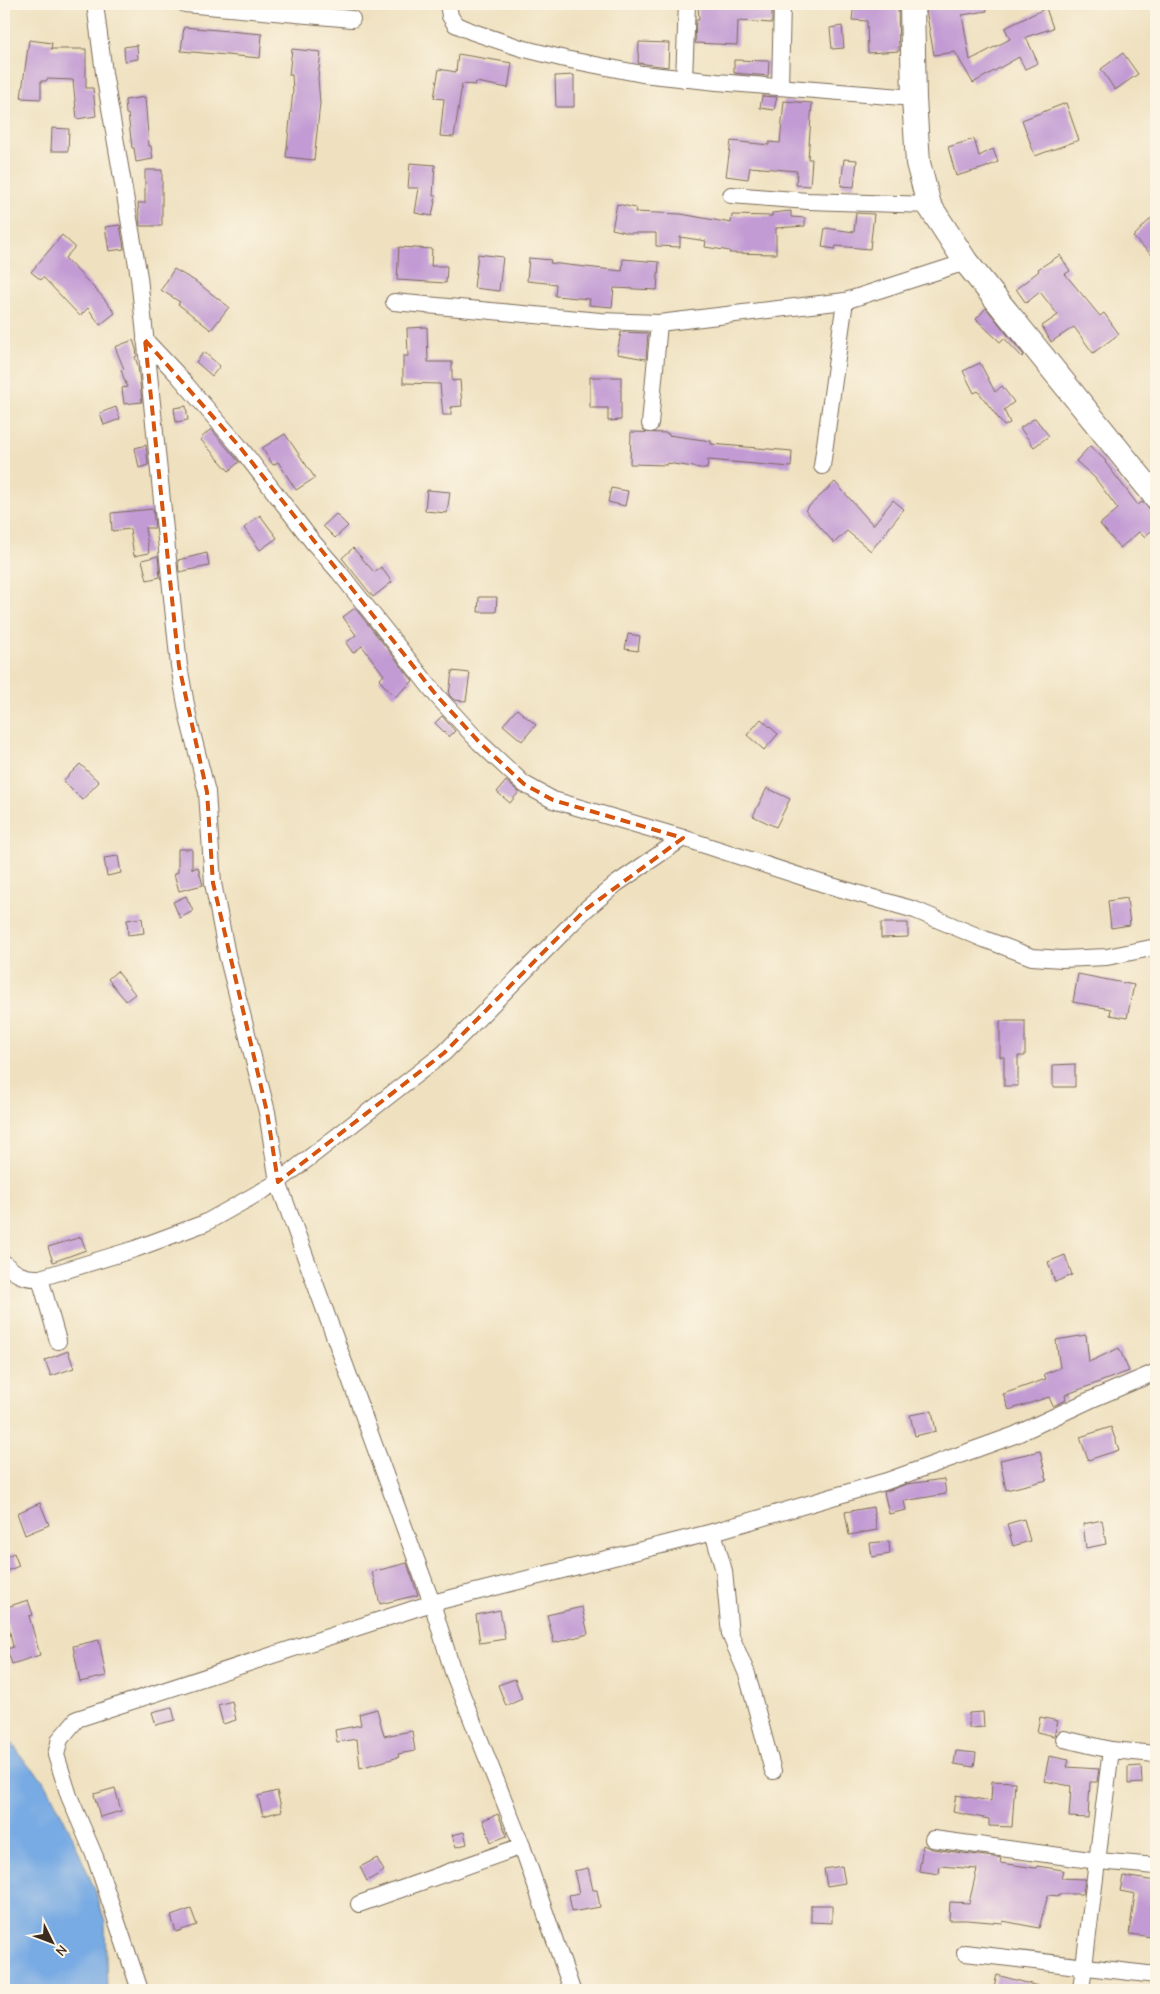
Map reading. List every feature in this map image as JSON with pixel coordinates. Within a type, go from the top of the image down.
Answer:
[{"type":"street","points":[[95,4],[104,73],[139,277],[179,666],[189,721],[207,792],[213,883],[227,955],[267,1112],[278,1182],[432,1603],[453,1672],[522,1846],[572,1990]]},
{"type":"street","points":[[185,4],[352,19]]},
{"type":"street","points":[[448,4],[450,16],[455,24],[473,32],[521,48],[642,74],[914,98]]},
{"type":"street","points":[[684,79],[687,4]]},
{"type":"street","points":[[780,87],[782,4]]},
{"type":"street","points":[[912,4],[914,98],[918,163],[929,205],[966,262],[1156,497]]},
{"type":"street","points":[[730,195],[808,201],[929,205]]},
{"type":"street","points":[[394,302],[600,321],[659,323],[845,300],[966,262]]},
{"type":"street","points":[[822,466],[845,300]]},
{"type":"street","points":[[650,424],[659,323]]},
{"type":"street","points":[[145,340],[239,446],[312,541],[339,572],[437,696],[480,743],[524,784],[553,800],[915,910],[1032,957],[1062,959],[1107,957],[1156,947]]},
{"type":"street","points":[[4,1263],[21,1276],[30,1279],[40,1278],[135,1249],[205,1223],[278,1182],[444,1053],[584,910],[616,884],[683,838]]},
{"type":"street","points":[[40,1278],[58,1341]]},
{"type":"street","points":[[140,1990],[95,1857],[69,1796],[56,1755],[60,1739],[77,1719],[432,1603],[714,1532],[887,1481],[1015,1435],[1156,1372]]},
{"type":"street","points":[[714,1532],[725,1579],[730,1634],[747,1674],[773,1771]]},
{"type":"street","points":[[1064,1739],[1111,1750],[1156,1754]]},
{"type":"street","points":[[1081,1990],[1111,1750]]},
{"type":"street","points":[[933,1839],[1098,1861],[1156,1866]]},
{"type":"street","points":[[359,1904],[522,1846]]},
{"type":"street","points":[[965,1953],[1156,1975]]},
{"type":"highlighted area","points":[[145,340],[239,446],[437,696],[480,743],[524,784],[553,800],[683,838],[585,910],[444,1053],[278,1182],[267,1112],[213,883],[207,792],[179,666]]},
{"type":"water","points":[[4,1732],[27,1764],[44,1780],[69,1829],[95,1890],[105,1922],[107,1990],[4,1990]]},
{"type":"building","points":[[698,4],[772,4],[772,23],[738,21],[737,45],[695,43],[696,20],[699,20]]},
{"type":"building","points":[[854,4],[898,6],[899,51],[868,53],[867,21],[852,20]]},
{"type":"building","points":[[951,4],[986,4],[987,11],[962,15],[970,60],[1010,39],[1005,28],[1046,8],[1053,28],[1026,37],[1038,63],[1025,69],[1019,57],[973,83],[955,52],[934,55],[926,10]]},
{"type":"building","points":[[842,26],[844,48],[832,49],[830,28]]},
{"type":"building","points":[[184,27],[262,34],[260,58],[181,51]]},
{"type":"building","points":[[29,40],[52,43],[51,49],[86,49],[86,88],[93,88],[96,116],[77,119],[73,80],[47,79],[46,81],[41,81],[41,99],[21,98]]},
{"type":"building","points":[[639,42],[669,43],[668,67],[638,63]]},
{"type":"building","points":[[137,45],[138,59],[125,61],[124,47]]},
{"type":"building","points":[[292,49],[321,52],[318,78],[320,103],[314,160],[286,157],[293,91],[292,75],[289,75]]},
{"type":"building","points":[[1123,53],[1138,74],[1115,90],[1101,69]]},
{"type":"building","points":[[458,54],[512,63],[508,88],[476,82],[475,85],[462,84],[454,137],[440,136],[444,99],[434,98],[439,69],[456,72]]},
{"type":"building","points":[[734,60],[769,61],[768,76],[734,73]]},
{"type":"building","points":[[574,75],[574,107],[556,107],[555,76]]},
{"type":"building","points":[[762,96],[777,97],[774,110],[760,108]]},
{"type":"building","points":[[145,97],[149,146],[151,146],[153,159],[136,162],[125,100]]},
{"type":"building","points":[[784,101],[812,103],[808,159],[812,159],[810,186],[796,185],[797,171],[750,167],[748,179],[726,176],[731,141],[769,145],[769,142],[780,143]]},
{"type":"building","points":[[1066,103],[1079,140],[1035,156],[1022,120]]},
{"type":"building","points":[[52,128],[69,129],[68,151],[51,151]]},
{"type":"building","points":[[974,139],[979,156],[993,149],[998,162],[956,176],[948,147]]},
{"type":"building","points":[[844,159],[857,160],[854,187],[841,186]]},
{"type":"building","points":[[410,163],[435,165],[433,196],[436,196],[432,216],[415,213],[419,188],[408,188]]},
{"type":"building","points":[[145,170],[162,170],[162,226],[140,226],[138,203],[145,203]]},
{"type":"building","points":[[617,204],[636,208],[635,212],[681,214],[731,223],[732,215],[772,216],[772,213],[791,211],[791,217],[805,218],[805,226],[776,228],[776,254],[729,253],[730,251],[705,247],[706,241],[680,237],[680,247],[656,246],[656,233],[629,233],[612,229]]},
{"type":"building","points":[[856,213],[874,214],[870,249],[836,246],[835,249],[822,247],[825,228],[854,232]]},
{"type":"building","points":[[1156,213],[1156,259],[1133,237]]},
{"type":"building","points":[[120,225],[124,249],[109,251],[105,227]]},
{"type":"building","points":[[62,235],[75,247],[65,258],[101,295],[115,313],[100,325],[88,308],[80,316],[43,277],[41,280],[31,272]]},
{"type":"building","points":[[399,247],[432,249],[431,266],[447,266],[446,283],[397,280]]},
{"type":"building","points":[[478,254],[503,257],[499,291],[474,288]]},
{"type":"building","points":[[1060,255],[1070,271],[1065,274],[1100,316],[1104,313],[1119,334],[1093,353],[1074,327],[1051,342],[1042,326],[1058,315],[1040,292],[1026,303],[1016,289],[1039,271],[1038,269]]},
{"type":"building","points":[[529,258],[551,260],[550,263],[622,271],[623,259],[659,262],[657,290],[614,288],[612,307],[589,305],[590,299],[555,296],[556,284],[527,281]]},
{"type":"building","points":[[174,269],[195,281],[229,307],[211,330],[178,304],[180,302],[161,290]]},
{"type":"building","points":[[986,308],[1024,355],[1022,357],[1004,338],[1000,342],[976,319]]},
{"type":"building","points":[[427,327],[428,362],[452,362],[452,381],[460,380],[462,406],[451,407],[451,415],[443,415],[440,384],[403,383],[403,356],[408,356],[407,328]]},
{"type":"building","points":[[621,332],[648,333],[646,359],[617,354]]},
{"type":"building","points":[[133,340],[136,349],[137,356],[135,357],[138,366],[142,402],[124,404],[122,388],[127,387],[121,370],[124,369],[115,347]]},
{"type":"building","points":[[204,352],[220,366],[212,376],[196,362]]},
{"type":"building","points":[[980,363],[995,392],[1002,386],[1014,402],[1004,410],[1010,423],[1004,426],[978,391],[974,393],[963,371]]},
{"type":"building","points":[[590,377],[621,377],[621,420],[608,421],[608,408],[590,408]]},
{"type":"building","points":[[186,406],[188,420],[176,422],[174,408]]},
{"type":"building","points":[[116,407],[120,419],[104,425],[100,413]]},
{"type":"building","points":[[1035,418],[1049,436],[1034,447],[1020,428]]},
{"type":"building","points":[[211,429],[239,462],[229,471],[200,439]]},
{"type":"building","points":[[631,432],[668,433],[668,435],[711,441],[711,444],[792,451],[791,467],[708,460],[707,469],[667,463],[667,465],[630,464]]},
{"type":"building","points":[[285,434],[315,478],[296,490],[278,462],[273,465],[262,448]]},
{"type":"building","points":[[146,445],[148,465],[139,468],[135,448]]},
{"type":"building","points":[[1090,446],[1106,461],[1138,505],[1142,502],[1151,510],[1156,510],[1156,527],[1144,537],[1139,532],[1120,548],[1100,524],[1118,509],[1095,478],[1076,461]]},
{"type":"building","points":[[835,482],[873,525],[893,500],[904,509],[871,551],[847,531],[834,543],[805,510]]},
{"type":"building","points":[[611,488],[628,491],[625,506],[608,502]]},
{"type":"building","points":[[427,490],[450,492],[447,513],[425,511]]},
{"type":"building","points":[[153,509],[155,528],[145,528],[149,553],[134,556],[130,529],[112,531],[111,513]]},
{"type":"building","points":[[336,514],[348,526],[335,538],[323,526]]},
{"type":"building","points":[[260,515],[277,538],[260,550],[244,528]]},
{"type":"building","points":[[353,548],[374,572],[381,567],[392,582],[373,597],[342,558]]},
{"type":"building","points":[[207,553],[209,566],[179,572],[178,560]]},
{"type":"building","points":[[158,556],[160,577],[147,580],[142,560]]},
{"type":"building","points":[[479,597],[497,597],[496,612],[478,612]]},
{"type":"building","points":[[355,608],[413,681],[395,697],[379,680],[384,675],[362,646],[353,653],[346,643],[356,635],[343,617]]},
{"type":"building","points":[[628,634],[640,636],[638,651],[625,649]]},
{"type":"building","points":[[452,671],[470,673],[466,701],[454,700],[449,695]]},
{"type":"building","points":[[517,709],[536,725],[522,741],[503,725]]},
{"type":"building","points":[[442,716],[455,731],[449,737],[435,723]]},
{"type":"building","points":[[761,719],[778,734],[764,750],[747,735]]},
{"type":"building","points":[[80,764],[99,782],[82,800],[63,781]]},
{"type":"building","points":[[506,781],[519,792],[510,803],[497,792]]},
{"type":"building","points":[[767,788],[790,799],[776,827],[753,816]]},
{"type":"building","points":[[178,849],[192,849],[192,869],[198,867],[203,885],[179,891],[174,874],[178,872]]},
{"type":"building","points":[[118,856],[121,873],[107,876],[104,858]]},
{"type":"building","points":[[186,896],[193,911],[180,918],[173,902]]},
{"type":"building","points":[[1127,898],[1130,925],[1111,928],[1108,901]]},
{"type":"building","points":[[142,918],[144,933],[128,935],[127,920]]},
{"type":"building","points":[[881,923],[908,923],[908,937],[881,938]]},
{"type":"building","points":[[117,971],[135,994],[126,1001],[108,979]]},
{"type":"building","points":[[1078,974],[1134,985],[1127,1018],[1110,1015],[1111,1009],[1073,1002]]},
{"type":"building","points":[[1000,1021],[1025,1021],[1025,1056],[1018,1056],[1018,1086],[1004,1086],[1004,1057],[1000,1057]]},
{"type":"building","points":[[1075,1064],[1075,1087],[1053,1087],[1053,1065]]},
{"type":"building","points":[[81,1237],[86,1250],[53,1262],[48,1247]]},
{"type":"building","points":[[1065,1255],[1072,1275],[1055,1282],[1048,1262]]},
{"type":"building","points":[[1086,1335],[1089,1362],[1119,1348],[1129,1371],[1065,1395],[1066,1400],[1053,1406],[1049,1397],[1009,1410],[1003,1394],[1046,1379],[1044,1374],[1060,1368],[1056,1340]]},
{"type":"building","points":[[68,1351],[74,1368],[51,1376],[45,1360]]},
{"type":"building","points":[[932,1411],[936,1431],[915,1436],[910,1415]]},
{"type":"building","points":[[1111,1427],[1119,1450],[1088,1460],[1080,1437]]},
{"type":"building","points":[[1040,1451],[1047,1480],[1006,1490],[1000,1460]]},
{"type":"building","points":[[944,1479],[946,1494],[904,1501],[906,1510],[889,1514],[884,1492],[907,1484]]},
{"type":"building","points":[[40,1503],[49,1525],[25,1535],[17,1513]]},
{"type":"building","points":[[873,1507],[877,1530],[849,1535],[845,1512]]},
{"type":"building","points":[[1024,1519],[1030,1541],[1013,1546],[1007,1524]]},
{"type":"building","points":[[1102,1520],[1106,1544],[1086,1548],[1083,1524]]},
{"type":"building","points":[[889,1541],[890,1554],[872,1557],[870,1543]]},
{"type":"building","points":[[14,1553],[19,1566],[4,1572],[4,1557]]},
{"type":"building","points":[[407,1563],[418,1595],[380,1604],[372,1572]]},
{"type":"building","points":[[28,1600],[33,1615],[29,1616],[40,1655],[12,1664],[7,1649],[13,1647],[8,1623],[6,1623],[4,1616],[4,1608]]},
{"type":"building","points":[[582,1607],[588,1634],[554,1643],[547,1615]]},
{"type":"building","points":[[500,1610],[505,1639],[480,1643],[476,1615]]},
{"type":"building","points":[[99,1640],[106,1676],[80,1682],[73,1646]]},
{"type":"building","points":[[515,1679],[522,1699],[506,1706],[498,1685]]},
{"type":"building","points":[[232,1701],[236,1720],[223,1724],[218,1705]]},
{"type":"building","points":[[172,1707],[175,1720],[156,1725],[152,1712]]},
{"type":"building","points":[[377,1709],[384,1736],[412,1731],[415,1751],[398,1754],[399,1757],[360,1768],[357,1739],[337,1742],[335,1730],[361,1725],[359,1714]]},
{"type":"building","points":[[983,1712],[984,1727],[969,1728],[969,1713]]},
{"type":"building","points":[[1040,1717],[1058,1721],[1054,1736],[1037,1732]]},
{"type":"building","points":[[956,1751],[976,1753],[974,1767],[954,1764]]},
{"type":"building","points":[[1049,1756],[1069,1760],[1067,1767],[1099,1769],[1097,1782],[1090,1782],[1088,1818],[1069,1817],[1071,1786],[1044,1781]]},
{"type":"building","points":[[1141,1766],[1142,1783],[1128,1784],[1128,1767]]},
{"type":"building","points":[[992,1781],[1015,1782],[1012,1827],[989,1826],[989,1819],[953,1812],[956,1795],[991,1801]]},
{"type":"building","points":[[115,1788],[121,1811],[100,1817],[94,1794]]},
{"type":"building","points":[[277,1791],[282,1811],[263,1816],[258,1796]]},
{"type":"building","points":[[498,1814],[507,1836],[491,1842],[483,1820]]},
{"type":"building","points":[[464,1832],[467,1844],[456,1847],[452,1835]]},
{"type":"building","points":[[923,1845],[932,1849],[1001,1858],[1000,1863],[1063,1870],[1061,1878],[1085,1879],[1083,1894],[1048,1895],[1039,1928],[1003,1921],[1003,1923],[949,1920],[950,1902],[969,1903],[977,1869],[940,1866],[939,1874],[919,1871]]},
{"type":"building","points":[[377,1858],[384,1871],[367,1881],[360,1867]]},
{"type":"building","points":[[842,1866],[845,1883],[827,1886],[824,1869]]},
{"type":"building","points":[[588,1868],[593,1890],[597,1890],[600,1907],[572,1912],[569,1895],[579,1893],[574,1871]]},
{"type":"building","points":[[1123,1876],[1156,1881],[1156,1909],[1152,1937],[1129,1934],[1135,1894],[1120,1891]]},
{"type":"building","points":[[811,1905],[832,1905],[832,1923],[811,1922]]},
{"type":"building","points":[[191,1909],[197,1925],[176,1932],[171,1916]]},
{"type":"building","points":[[997,1975],[1038,1986],[1037,1990],[993,1990]]}]
